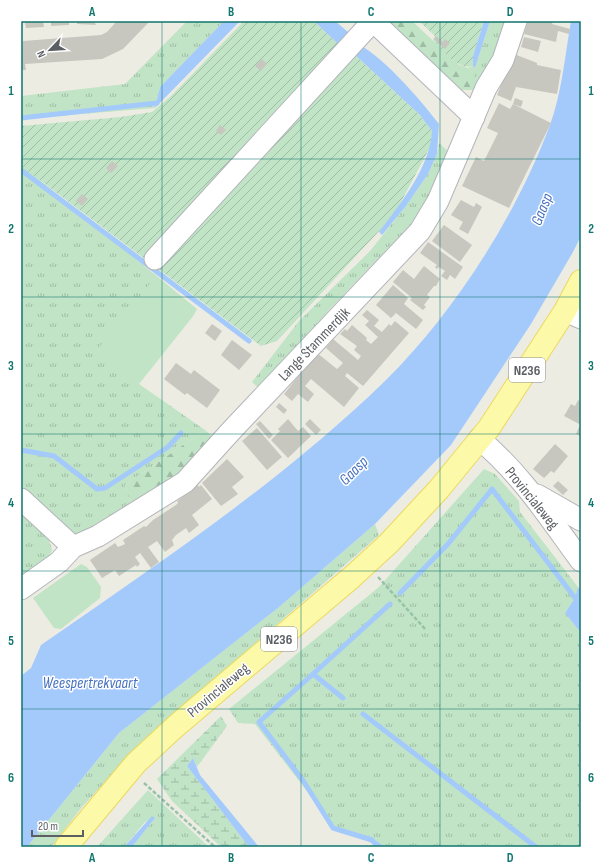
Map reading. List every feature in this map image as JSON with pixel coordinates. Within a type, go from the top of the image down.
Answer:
[{"type":"main road","name":"Provincialeweg","points":[[66,847],[136,763],[176,726],[366,563],[389,542],[439,489],[479,440],[526,372],[573,315],[581,281]]},
{"type":"street","points":[[155,259],[373,21],[474,117]]},
{"type":"street","name":"Lange Stammerdijk","points":[[21,589],[59,562],[73,547],[92,539],[185,482],[236,425],[398,256],[420,231],[438,201],[486,88],[503,60],[516,21]]},
{"type":"street","name":"Provincialeweg","points":[[479,440],[492,450],[528,489],[581,561]]},
{"type":"street","points":[[528,489],[581,520]]},
{"type":"street","points":[[21,499],[73,547]]},
{"type":"path","points":[[366,563],[426,630]]},
{"type":"path","points":[[143,782],[214,847]]},
{"type":"green space","points":[[187,21],[224,21],[160,87],[155,108],[21,119],[21,96],[125,84]]},
{"type":"green space","points":[[244,21],[314,21],[338,44],[352,52],[420,115],[432,131],[437,134],[394,215],[277,341],[261,346],[21,166],[21,126],[121,117],[152,112],[171,96]]},
{"type":"green space","points":[[385,21],[412,21],[459,65],[468,68],[482,83],[474,90],[460,90]]},
{"type":"green space","points":[[419,21],[484,21],[473,56],[473,66],[467,67],[462,65],[446,54],[433,40],[435,36]]},
{"type":"green space","points":[[490,21],[510,21],[482,83],[468,68],[473,66],[475,68]]},
{"type":"green space","points":[[439,143],[452,155],[415,219],[415,226],[409,226],[329,310],[267,383],[264,393],[252,382],[299,321],[370,251],[406,206],[428,174],[437,154]]},
{"type":"green space","points":[[21,165],[197,309],[194,315],[152,282],[98,350],[139,384],[205,430],[125,485],[131,505],[75,538],[21,490]]},
{"type":"green space","points":[[152,281],[194,315],[139,384],[97,350]]},
{"type":"green space","points":[[205,430],[214,438],[178,475],[131,505],[125,485]]},
{"type":"green space","points":[[484,469],[495,474],[519,501],[520,512],[578,587],[575,598],[565,613],[581,633],[581,847],[385,847],[369,836],[370,842],[329,823],[313,799],[255,724],[238,723],[229,709],[379,587]]},
{"type":"green space","points":[[21,510],[48,537],[52,550],[46,563],[21,584]]},
{"type":"green space","points":[[375,524],[379,535],[138,746],[82,807],[51,847],[27,847],[119,733],[278,608]]},
{"type":"green space","points":[[81,564],[87,567],[101,587],[100,598],[61,629],[54,628],[33,598]]},
{"type":"green space","points":[[221,716],[227,726],[197,767],[193,758],[187,766],[249,847],[221,847],[172,801],[157,779]]},
{"type":"green space","points":[[148,790],[209,847],[132,847],[155,818],[145,822],[124,847],[97,847]]},
{"type":"water","points":[[224,21],[240,21],[155,108],[160,87]]},
{"type":"water","points":[[314,21],[335,21],[348,32],[350,37],[338,44]]},
{"type":"water","points":[[484,21],[490,21],[475,68],[473,66],[473,56]]},
{"type":"water","name":"Weespertrekvaart","points":[[571,21],[581,21],[581,236],[531,324],[451,445],[375,524],[278,608],[119,733],[27,847],[21,847],[21,676],[31,668],[41,645],[174,552],[262,487],[345,418],[385,381],[411,354],[459,294],[481,262],[520,194],[536,159],[554,112],[560,87]]},
{"type":"water","points":[[359,44],[392,70],[412,91],[439,124],[437,154],[428,174],[406,206],[382,235],[379,232],[405,197],[420,171],[426,158],[432,131],[420,115],[352,52]]},
{"type":"water","points":[[578,587],[581,591],[581,633],[565,613],[575,598]]},
{"type":"water","points":[[193,758],[200,775],[259,847],[249,847],[187,766]]},
{"type":"water","points":[[152,816],[155,818],[132,847],[124,847]]},
{"type":"water","points":[[368,835],[385,847],[375,847],[370,842]]},
{"type":"building","points":[[43,21],[44,27],[26,28],[25,22]]},
{"type":"building","points":[[51,21],[69,21],[69,25],[51,26]]},
{"type":"building","points":[[77,21],[94,21],[96,25],[77,24]]},
{"type":"building","points":[[117,21],[150,21],[123,49],[102,59],[25,64],[26,70],[21,70],[23,41],[101,35],[107,32]]},
{"type":"building","points":[[528,21],[553,21],[552,24],[570,29],[569,34],[558,31],[556,42],[524,34]]},
{"type":"building","points":[[436,36],[443,42],[445,39],[450,43],[445,49],[434,39]]},
{"type":"building","points":[[524,37],[541,41],[538,52],[521,47]]},
{"type":"building","points":[[514,54],[537,63],[537,65],[561,70],[557,94],[516,87],[511,101],[497,95]]},
{"type":"building","points":[[262,59],[267,64],[261,71],[255,66]]},
{"type":"building","points":[[515,98],[523,101],[521,107],[513,104]]},
{"type":"building","points":[[499,103],[510,109],[513,104],[551,123],[509,208],[462,186],[476,157],[484,161],[498,133],[487,128]]},
{"type":"building","points":[[220,125],[226,130],[221,135],[216,131]]},
{"type":"building","points":[[112,161],[118,166],[111,173],[106,168]]},
{"type":"building","points":[[82,194],[88,199],[82,206],[76,201]]},
{"type":"building","points":[[461,200],[474,207],[476,203],[482,207],[468,234],[459,229],[463,222],[451,215]]},
{"type":"building","points":[[444,225],[472,245],[460,262],[432,241]]},
{"type":"building","points":[[428,242],[463,267],[455,279],[450,275],[447,280],[441,276],[445,271],[439,267],[437,269],[435,267],[437,265],[420,253]]},
{"type":"building","points":[[424,266],[440,279],[436,286],[434,286],[427,295],[430,297],[424,305],[426,307],[423,310],[410,300],[412,298],[393,282],[403,270],[414,279]]},
{"type":"building","points":[[393,285],[408,298],[404,304],[423,320],[416,329],[396,313],[391,318],[376,305]]},
{"type":"building","points":[[367,310],[379,320],[374,326],[382,332],[389,324],[391,326],[395,321],[409,333],[363,386],[347,373],[345,376],[359,388],[344,407],[311,379],[305,386],[314,394],[308,402],[298,394],[292,401],[284,394],[317,353],[337,369],[343,363],[326,348],[333,339],[358,360],[361,356],[354,350],[357,346],[340,334],[345,329],[347,331],[352,325],[367,338],[366,340],[371,344],[378,337],[365,325],[369,321],[362,315]]},
{"type":"building","points":[[212,324],[222,331],[215,341],[205,333]]},
{"type":"building","points":[[232,340],[252,355],[239,370],[221,355]]},
{"type":"building","points":[[176,363],[191,374],[194,370],[220,390],[207,408],[187,393],[185,395],[164,379]]},
{"type":"building","points":[[578,400],[581,402],[581,425],[564,416],[571,404],[575,406]]},
{"type":"building","points":[[279,403],[287,410],[284,414],[276,407]]},
{"type":"building","points":[[288,419],[298,431],[303,427],[311,436],[288,458],[271,440],[280,431],[278,429]]},
{"type":"building","points":[[310,419],[321,430],[316,435],[305,424]]},
{"type":"building","points":[[260,421],[273,435],[269,439],[256,424]]},
{"type":"building","points":[[579,427],[581,428],[581,436],[576,434]]},
{"type":"building","points":[[257,428],[282,457],[267,470],[242,441]]},
{"type":"building","points":[[555,444],[568,456],[554,473],[551,471],[544,478],[533,469]]},
{"type":"building","points":[[227,459],[244,477],[232,487],[238,494],[221,506],[202,483]]},
{"type":"building","points":[[558,481],[568,490],[563,495],[553,486]]},
{"type":"building","points":[[198,485],[199,487],[201,485],[212,499],[192,515],[199,525],[189,533],[186,528],[176,535],[172,540],[174,545],[165,552],[157,541],[148,547],[159,562],[151,568],[140,553],[135,557],[140,564],[137,567],[136,565],[119,576],[115,570],[102,578],[90,560],[115,543],[118,547],[125,544],[123,540],[144,526],[146,527],[153,520],[176,505],[178,503],[177,501]]},
{"type":"waterway","points":[[21,118],[157,103]]},
{"type":"waterway","points":[[21,170],[249,341]]},
{"type":"waterway","points":[[21,450],[54,456],[97,489],[105,488],[168,447],[181,433]]},
{"type":"waterway","points":[[400,593],[448,544],[492,489],[575,598]]},
{"type":"waterway","points":[[313,674],[390,604]]},
{"type":"waterway","points":[[343,698],[313,674],[259,722],[304,782],[333,828],[372,840]]},
{"type":"waterway","points":[[363,714],[536,847]]},
{"type":"water label","name":"Gaasp","points":[[541,209]]},
{"type":"water label","name":"Gaasp","points":[[353,470]]}]
